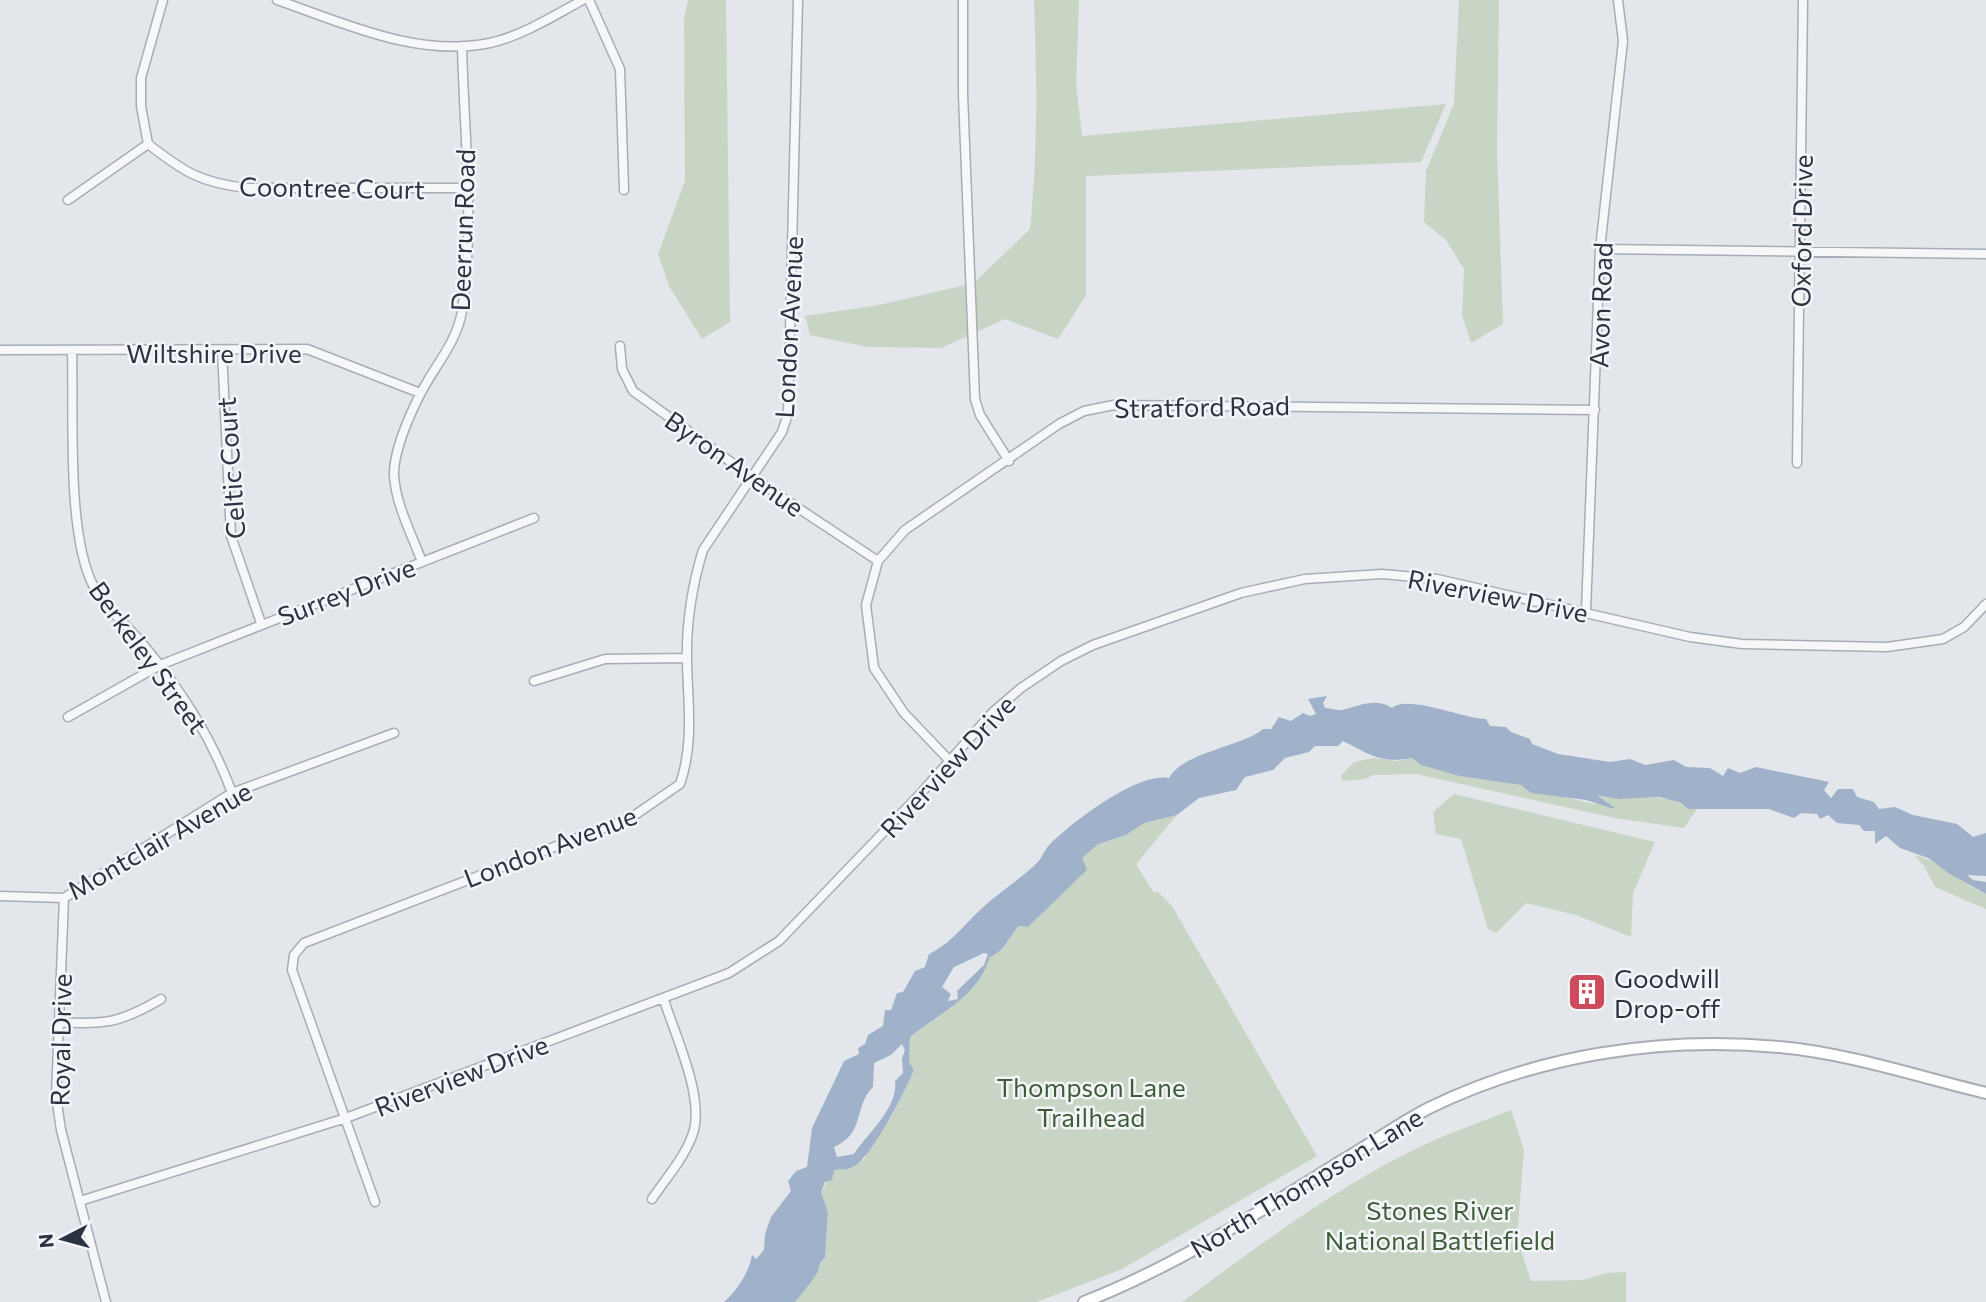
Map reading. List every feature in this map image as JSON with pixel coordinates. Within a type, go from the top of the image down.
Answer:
[{"type":"main road","name":"North Thompson Lane","points":[[1084,1302],[1154,1273],[1199,1248],[1428,1109],[1507,1075],[1572,1058],[1638,1048],[1700,1043],[1781,1047],[1986,1093]]},
{"type":"street","points":[[68,200],[148,144],[141,106],[142,78],[163,0]]},
{"type":"street","points":[[277,0],[396,41],[462,46],[490,43],[528,30],[583,0]]},
{"type":"street","points":[[589,0],[620,69],[624,190]]},
{"type":"street","name":"London Avenue","points":[[375,1202],[292,970],[295,955],[304,943],[632,817],[662,799],[680,784],[690,740],[687,658],[690,603],[703,550],[782,432],[788,414],[798,0]]},
{"type":"street","points":[[962,0],[975,399],[980,415],[1009,461]]},
{"type":"street","name":"Avon Road","points":[[1586,611],[1600,249],[1623,41],[1618,0]]},
{"type":"street","name":"Oxford Drive","points":[[1797,463],[1803,0]]},
{"type":"street","name":"Deerrun Road","points":[[422,562],[394,478],[394,460],[420,393],[458,330],[466,272],[462,46]]},
{"type":"street","name":"Coontree Court","points":[[148,144],[179,168],[215,185],[247,188],[466,188]]},
{"type":"street","points":[[1600,249],[1986,254]]},
{"type":"street","name":"Byron Avenue","points":[[620,346],[622,369],[633,391],[753,478],[878,561]]},
{"type":"street","name":"Wiltshire Drive","points":[[0,349],[307,349],[420,393]]},
{"type":"street","name":"Berkeley Street","points":[[72,351],[81,555],[94,588],[160,665],[198,718],[216,751],[232,793]]},
{"type":"street","name":"Celtic Court","points":[[222,351],[231,536],[261,623]]},
{"type":"street","name":"Stratford Road","points":[[949,760],[904,713],[874,668],[866,605],[878,561],[905,530],[1009,461],[1059,424],[1084,411],[1114,405],[1595,410]]},
{"type":"street","name":"Surrey Drive","points":[[68,717],[160,665],[261,623],[534,518]]},
{"type":"street","name":"Riverview Drive","points":[[80,1201],[346,1118],[664,1000],[729,973],[779,941],[993,712],[1061,661],[1093,645],[1241,593],[1305,579],[1382,574],[1437,579],[1586,611],[1690,637],[1742,644],[1887,647],[1943,639],[1964,627],[1986,604]]},
{"type":"street","points":[[534,681],[605,659],[687,658]]},
{"type":"street","name":"Montclair Avenue","points":[[0,896],[64,898],[232,793],[394,733]]},
{"type":"street","name":"Royal Drive","points":[[64,898],[56,1096],[106,1302]]},
{"type":"street","points":[[57,1022],[90,1024],[127,1018],[162,999]]},
{"type":"street","points":[[652,1199],[681,1157],[694,1130],[695,1100],[664,1000]]},
{"type":"green space","points":[[688,0],[726,0],[730,322],[702,339],[669,286],[658,254],[685,181],[684,19]]},
{"type":"green space","points":[[1034,0],[1079,0],[1076,85],[1082,136],[1446,104],[1421,162],[1086,176],[1086,295],[1058,339],[1005,319],[941,348],[868,347],[810,335],[805,316],[879,305],[974,283],[1030,229],[1036,114]]},
{"type":"green space","points":[[1459,0],[1499,0],[1497,152],[1503,324],[1471,343],[1462,315],[1464,269],[1446,240],[1424,222],[1426,171],[1454,104]]},
{"type":"green space","points":[[1373,758],[1397,761],[1412,758],[1421,765],[1459,776],[1521,785],[1531,793],[1546,793],[1594,804],[1609,803],[1597,795],[1600,795],[1672,800],[1688,809],[1697,809],[1684,828],[1615,818],[1416,774],[1373,775],[1365,779],[1342,781],[1341,776],[1354,762]]},
{"type":"green space","points":[[1454,794],[1655,842],[1633,893],[1631,937],[1576,915],[1526,903],[1496,933],[1488,929],[1461,839],[1436,834],[1433,812]]},
{"type":"green space","name":"Thompson Lane Trailhead","points":[[1177,815],[1136,864],[1154,893],[1158,892],[1172,906],[1317,1156],[1122,1269],[1037,1302],[795,1302],[825,1258],[828,1212],[821,1192],[834,1170],[853,1168],[865,1158],[870,1144],[892,1116],[914,1071],[909,1062],[910,1037],[967,994],[977,983],[990,957],[1003,948],[1019,926],[1028,927],[1087,870],[1081,858],[1097,844],[1126,835],[1144,823]]},
{"type":"green space","points":[[1914,855],[1933,862],[1986,894],[1986,909],[1935,887],[1924,866]]},
{"type":"green space","name":"Stones River National Battlefield","points":[[1511,1110],[1524,1150],[1517,1238],[1531,1281],[1583,1280],[1607,1273],[1626,1272],[1626,1302],[1182,1302],[1300,1217],[1362,1178],[1436,1139]]},
{"type":"water","points":[[1327,696],[1323,703],[1325,708],[1338,710],[1374,703],[1392,708],[1399,704],[1410,704],[1486,719],[1490,726],[1506,727],[1511,732],[1530,739],[1532,744],[1558,754],[1610,762],[1630,759],[1645,765],[1674,760],[1686,767],[1710,768],[1723,776],[1728,768],[1740,773],[1756,767],[1829,782],[1824,790],[1831,798],[1838,789],[1853,789],[1857,797],[1874,802],[1879,809],[1895,807],[1913,815],[1957,824],[1973,837],[1986,833],[1986,876],[1967,875],[1973,880],[1986,882],[1986,894],[1928,858],[1900,848],[1886,836],[1875,844],[1875,831],[1864,831],[1859,825],[1837,823],[1828,815],[1820,819],[1817,814],[1801,813],[1794,818],[1769,809],[1688,809],[1681,803],[1660,797],[1618,799],[1597,795],[1615,808],[1611,808],[1586,800],[1531,793],[1521,785],[1459,776],[1421,765],[1412,758],[1383,759],[1343,741],[1338,746],[1315,746],[1309,752],[1285,758],[1273,770],[1245,777],[1236,790],[1199,798],[1177,815],[1144,823],[1126,835],[1098,844],[1082,858],[1087,870],[1028,927],[1019,926],[1015,930],[1003,947],[990,957],[984,971],[967,994],[910,1037],[909,1062],[914,1070],[886,1125],[859,1163],[849,1169],[834,1170],[832,1180],[825,1182],[821,1192],[828,1212],[825,1258],[800,1297],[795,1302],[724,1302],[742,1281],[752,1255],[756,1259],[764,1250],[765,1234],[771,1217],[791,1191],[788,1181],[796,1171],[807,1167],[812,1128],[844,1061],[859,1054],[858,1048],[865,1044],[868,1035],[883,1026],[885,1010],[891,1010],[897,993],[903,992],[915,971],[925,967],[929,954],[946,944],[981,909],[1040,860],[1048,846],[1060,835],[1106,800],[1140,783],[1156,778],[1169,778],[1187,762],[1263,729],[1271,729],[1279,717],[1291,721],[1303,713],[1310,716],[1316,714],[1308,699]],"holes":[[[984,953],[988,954],[984,965],[957,991],[958,999],[948,1001],[951,994],[942,987],[954,967]],[[902,1044],[905,1050],[902,1059],[903,1073],[895,1081],[895,1091],[887,1110],[854,1154],[837,1157],[834,1147],[851,1135],[863,1103],[873,1087],[874,1063],[891,1055]]]},
{"type":"place","name":"Goodwill Drop-off","points":[[1587,992]]}]
